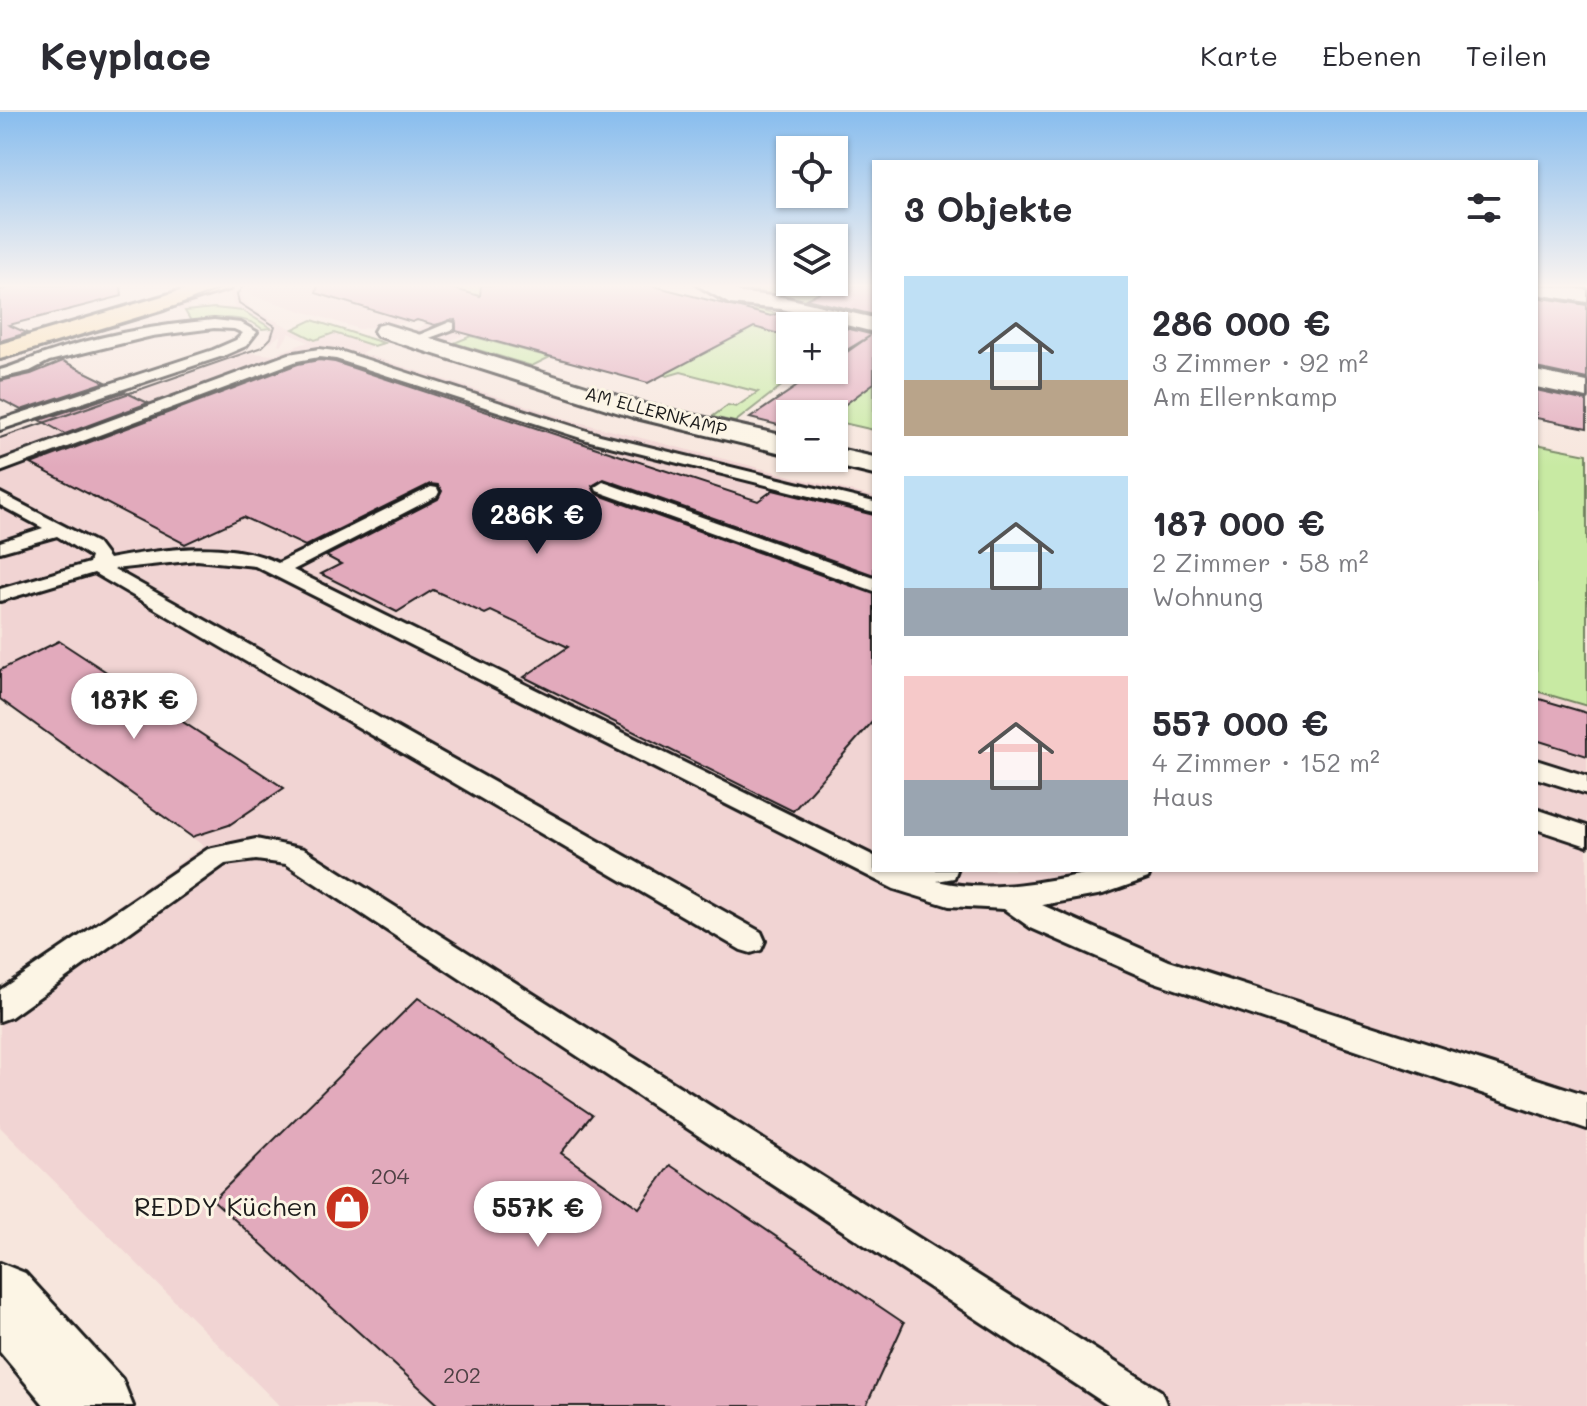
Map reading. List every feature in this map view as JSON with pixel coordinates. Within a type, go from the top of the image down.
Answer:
[{"type":"main road","points":[[0,352],[20,345]]},
{"type":"street","name":"AM ELLERNKAMP","points":[[430,345],[641,411],[776,443]]},
{"type":"street","points":[[1538,379],[1587,390]]},
{"type":"street","points":[[848,460],[872,466]]},
{"type":"street","points":[[0,1298],[95,1406]]},
{"type":"lane","points":[[0,374],[101,345]]},
{"type":"lane","points":[[127,351],[141,345]]},
{"type":"lane","points":[[218,353],[233,345]]},
{"type":"lane","points":[[0,425],[218,353],[256,346]]},
{"type":"lane","points":[[274,349],[299,359]]},
{"type":"lane","points":[[0,467],[319,353],[338,355],[582,434],[872,506]]},
{"type":"lane","points":[[603,487],[872,584]]},
{"type":"lane","points":[[279,570],[431,492]]},
{"type":"lane","points":[[0,498],[97,553],[100,560],[98,568]]},
{"type":"lane","points":[[0,547],[21,543],[58,529]]},
{"type":"lane","points":[[0,595],[98,568],[147,559],[246,558],[279,570],[826,846],[872,866]]},
{"type":"lane","points":[[98,568],[751,941]]},
{"type":"lane","points":[[1538,770],[1587,785]]},
{"type":"lane","points":[[1538,820],[1587,836]]},
{"type":"lane","points":[[0,1007],[217,856],[257,847],[278,850],[295,856],[1142,1405]]},
{"type":"lane","points":[[886,872],[932,892],[984,900],[1012,900],[1088,886],[1132,872]]},
{"type":"lane","points":[[1012,900],[1041,920],[1163,972],[1587,1112]]},
{"type":"shaded area","points":[[299,345],[372,345],[361,353],[574,421],[872,496],[872,872],[1538,872],[1538,692],[1587,706],[1587,1406],[280,1406],[0,1127],[0,988],[204,846],[0,699],[0,436],[208,366],[240,351],[272,355]]},
{"type":"green space","points":[[462,345],[506,345],[550,357],[532,366]]},
{"type":"green space","points":[[591,345],[776,345],[776,384],[784,384],[735,422],[712,417],[728,405],[736,407],[758,392],[681,372],[667,376]]},
{"type":"green space","points":[[848,345],[872,345],[872,430],[848,424],[848,402],[855,397],[805,384],[848,384]]},
{"type":"green space","points":[[1538,444],[1587,454],[1587,706],[1538,692]]},
{"type":"building","points":[[509,345],[719,345],[648,383]]},
{"type":"building","points":[[856,345],[872,345],[872,384],[848,402],[777,400],[800,384],[848,384],[848,351]]},
{"type":"building","points":[[1538,345],[1587,345],[1587,379],[1538,368]]},
{"type":"building","points":[[319,360],[335,362],[758,501],[773,490],[872,515],[872,574],[604,479],[592,486],[596,494],[872,593],[872,722],[793,811],[524,677],[568,647],[491,611],[485,614],[433,590],[397,612],[321,574],[341,564],[326,556],[438,499],[442,491],[438,485],[430,484],[305,546],[243,517],[185,544],[31,464],[298,364]]},
{"type":"building","points":[[63,361],[106,382],[21,410],[0,399],[0,381],[31,374]]},
{"type":"building","points":[[1538,390],[1587,401],[1587,428],[1538,418]]},
{"type":"building","points":[[125,392],[148,403],[65,434],[40,420]]},
{"type":"building","points":[[776,400],[776,424],[750,418]]},
{"type":"building","points":[[59,641],[284,788],[229,825],[192,837],[0,699],[0,670]]},
{"type":"building","points":[[1538,699],[1587,713],[1587,756],[1538,741]]},
{"type":"building","points":[[418,998],[592,1115],[561,1153],[639,1208],[670,1165],[904,1323],[866,1406],[440,1406],[213,1200]]},
{"type":"tram line","points":[[0,361],[52,345]]},
{"type":"tram line","points":[[0,438],[264,345]]},
{"type":"place","name":"REDDY Küchen","points":[[348,1207]]}]
